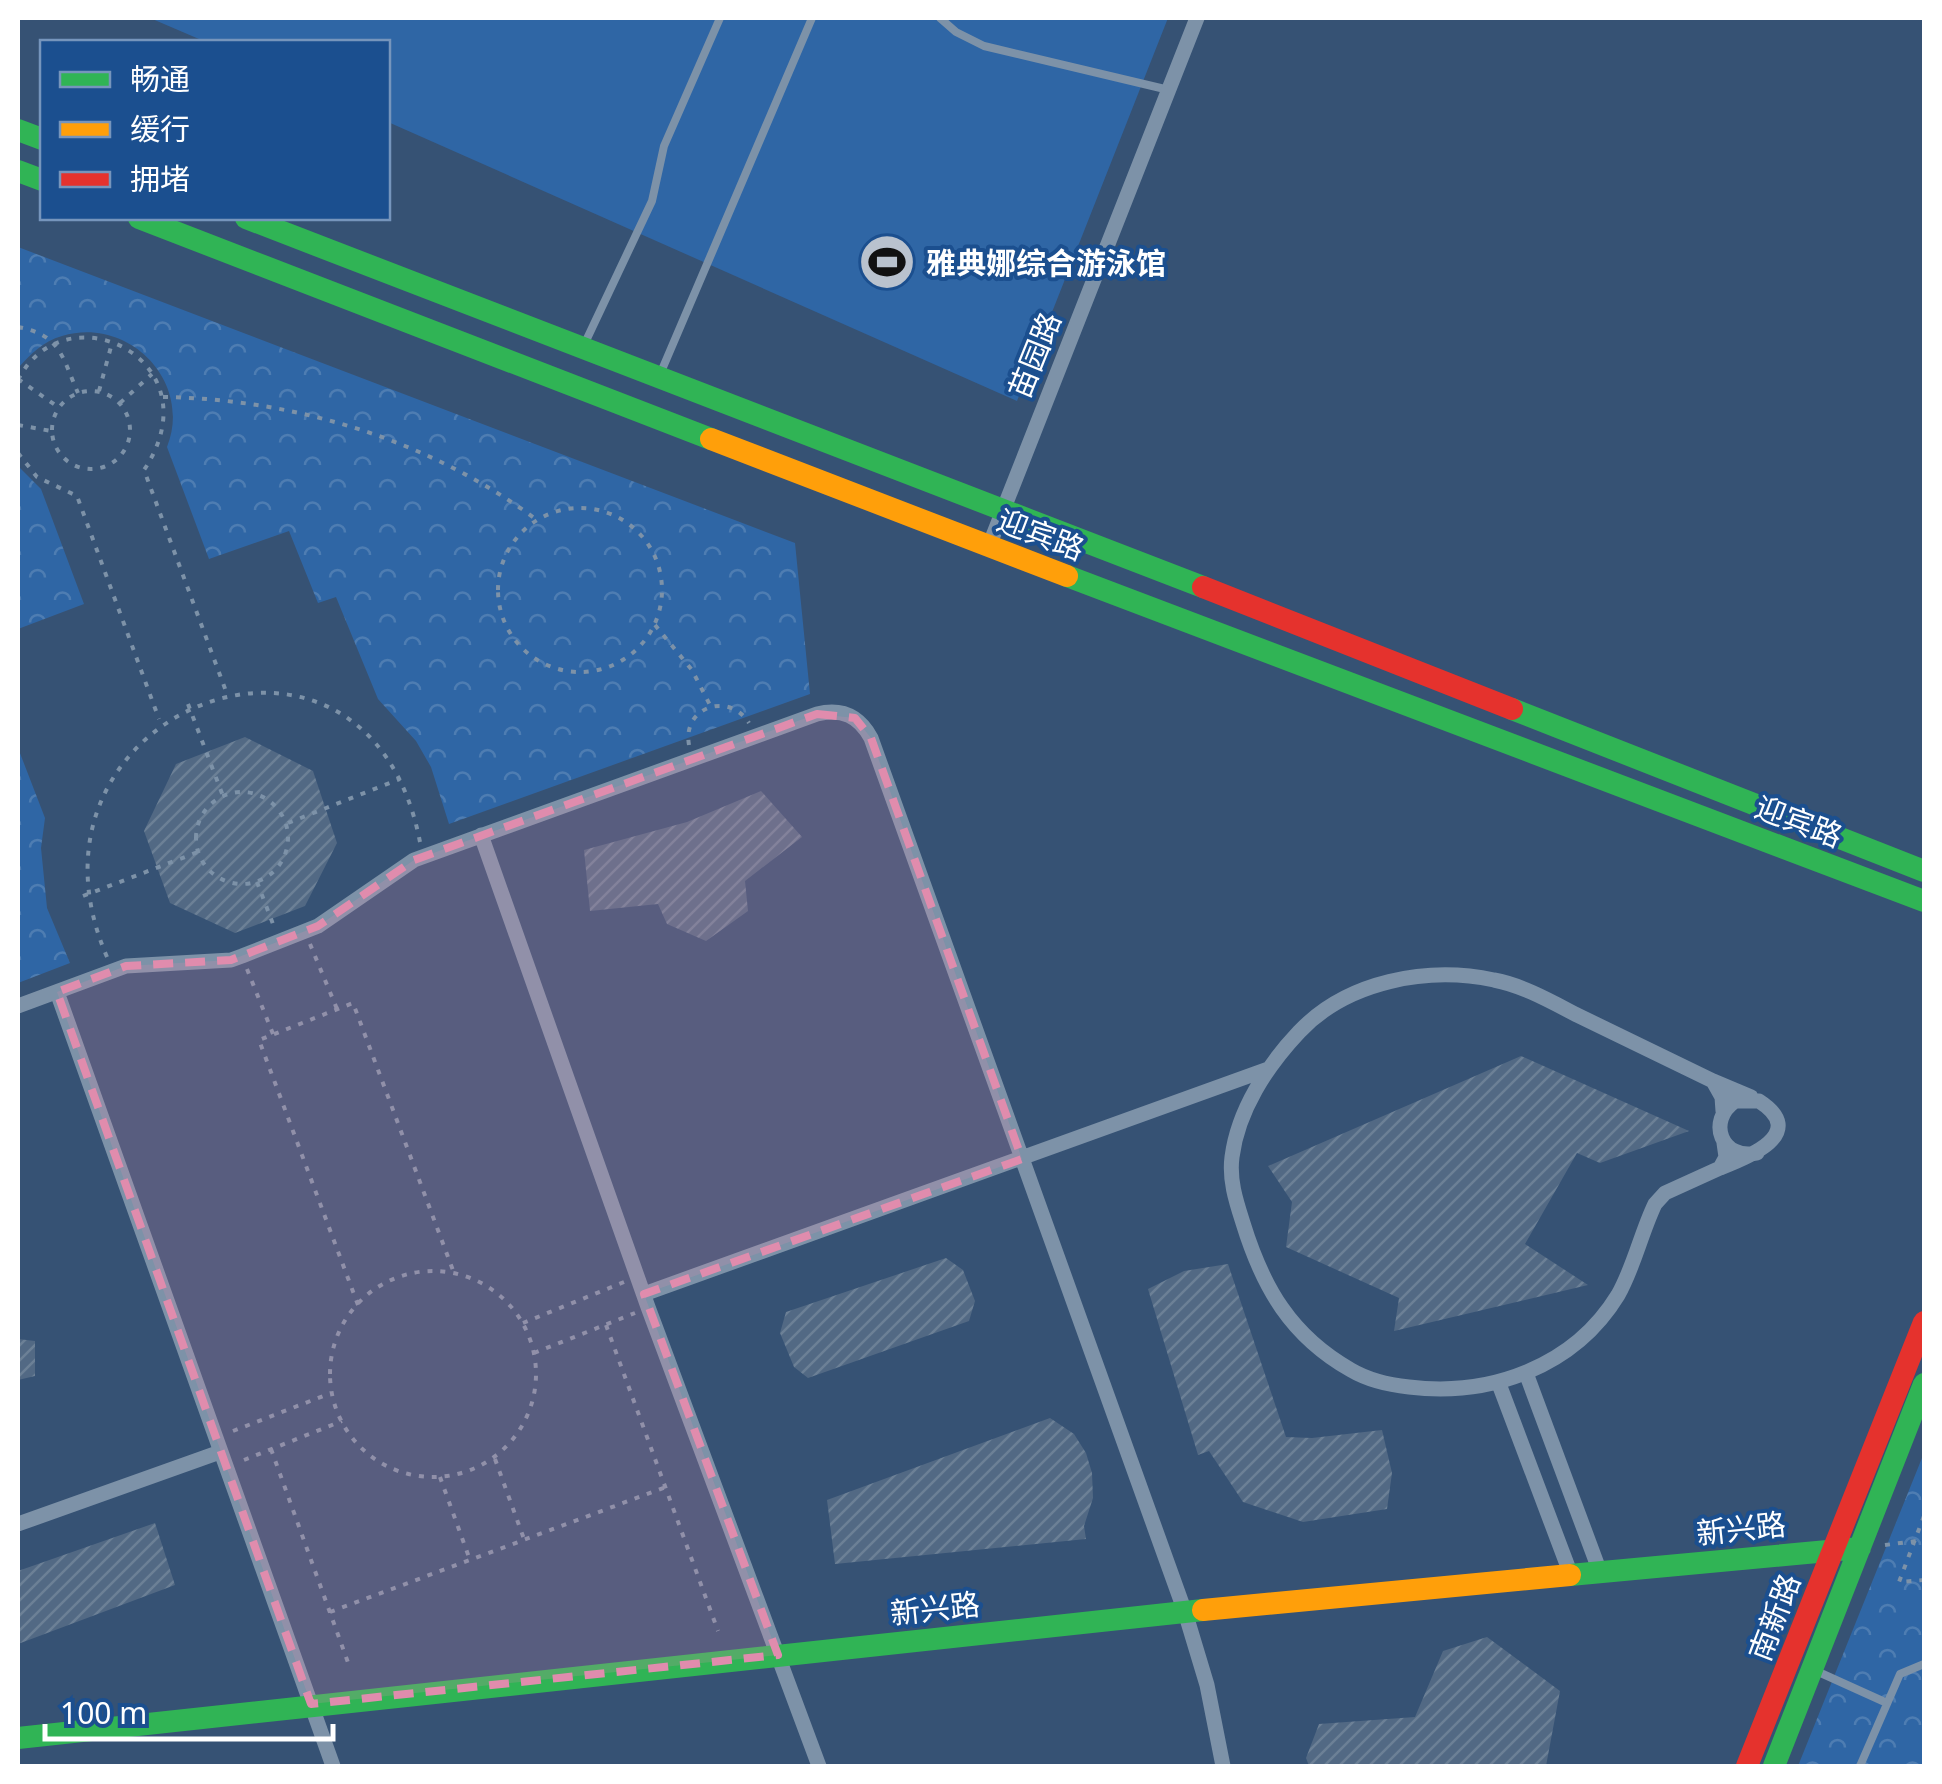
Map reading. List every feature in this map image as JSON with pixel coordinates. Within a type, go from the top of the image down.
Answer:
[{"type":"main road","name":"迎宾路","points":[[144,220],[1923,901]]},
{"type":"main road","name":"迎宾路","points":[[251,220],[1004,508],[1924,870]]},
{"type":"main road","name":"南新路","points":[[1747,1766],[1924,1322]]},
{"type":"main road","name":"南新路","points":[[1774,1766],[1924,1384]]},
{"type":"main road","name":"新兴路","points":[[18,1738],[1186,1612],[1860,1548]]},
{"type":"street","name":"苗园路","points":[[988,546],[1198,18]]},
{"type":"street","points":[[18,1006],[126,966],[231,960],[318,926],[423,856],[754,737],[830,711],[843,712],[865,726],[1186,1612],[1207,1685],[1223,1766]]},
{"type":"street","points":[[481,835],[646,1300],[818,1766]]},
{"type":"street","points":[[1445,972],[1498,980],[1713,1080],[1759,1100],[1772,1112],[1776,1128],[1770,1144],[1757,1154],[1665,1193],[1655,1204],[1618,1295],[1586,1333],[1564,1351],[1499,1384],[1423,1389],[1375,1380],[1353,1372],[1310,1342],[1266,1286],[1232,1191],[1231,1161],[1236,1136],[1268,1069],[1317,1014],[1360,992],[1398,980],[1445,972]]},
{"type":"street","points":[[57,992],[333,1766]]},
{"type":"street","points":[[646,1300],[1268,1069]]},
{"type":"street","points":[[1713,1080],[1722,1097],[1718,1127],[1726,1157],[1720,1168]]},
{"type":"street","points":[[1723,1112],[1743,1098],[1759,1100]]},
{"type":"street","points":[[1724,1143],[1738,1154],[1757,1154]]},
{"type":"street","points":[[1526,1373],[1600,1572]]},
{"type":"street","points":[[1499,1384],[1572,1576]]},
{"type":"street","points":[[18,1524],[220,1452]]},
{"type":"lane","points":[[584,347],[652,200],[664,146],[720,18]]},
{"type":"lane","points":[[660,376],[812,18]]},
{"type":"lane","points":[[940,18],[956,32],[984,46],[1169,90]]},
{"type":"lane","points":[[1860,1766],[1900,1674],[1924,1664]]},
{"type":"lane","points":[[1812,1670],[1887,1703]]},
{"type":"path","points":[[18,327],[46,335],[56,344],[78,393]]},
{"type":"path","points":[[58,408],[18,380],[38,355],[56,344],[80,338],[112,342],[128,348],[152,374],[165,412],[162,439],[144,470],[227,694]]},
{"type":"path","points":[[99,391],[112,342]]},
{"type":"path","points":[[120,403],[152,374]]},
{"type":"path","points":[[99,391],[120,403],[130,426],[130,439],[116,460],[106,467],[92,470],[67,462],[58,452],[52,430],[58,408],[78,393],[99,391]]},
{"type":"path","points":[[162,398],[214,400],[297,413],[392,440],[476,479],[538,520]]},
{"type":"path","points":[[18,425],[52,430]]},
{"type":"path","points":[[18,453],[38,477],[77,496],[159,719],[165,715]]},
{"type":"path","points":[[572,508],[601,510],[628,522],[648,542],[660,568],[662,597],[656,624],[639,648],[616,665],[590,673],[564,672],[540,664],[519,647],[504,626],[497,601],[498,574],[507,550],[523,530],[538,520],[572,508]]},
{"type":"path","points":[[656,624],[692,670],[711,706]]},
{"type":"path","points":[[176,709],[227,694],[263,692],[288,696],[335,714],[375,745],[400,779],[414,812],[423,856]]},
{"type":"path","points":[[188,704],[224,796]]},
{"type":"path","points":[[694,758],[688,737],[690,726],[695,716],[711,706],[736,708],[744,715],[754,737]]},
{"type":"path","points":[[287,823],[400,779]]},
{"type":"path","points":[[252,792],[267,798],[287,823],[287,852],[280,865],[257,882],[228,882],[204,865],[198,852],[199,820],[208,806],[224,796],[252,792]]},
{"type":"path","points":[[82,889],[83,896],[198,852]]},
{"type":"path","points":[[80,864],[80,876]]},
{"type":"path","points":[[257,882],[271,919]]},
{"type":"path","points":[[93,927],[115,971]]},
{"type":"path","points":[[305,931],[337,1009]]},
{"type":"path","points":[[242,956],[273,1034]]},
{"type":"path","points":[[358,1305],[259,1040],[353,1003],[454,1273]]},
{"type":"path","points":[[429,1271],[454,1273],[491,1288],[515,1310],[531,1338],[537,1370],[533,1402],[520,1432],[494,1458],[469,1471],[440,1476],[398,1472],[367,1454],[342,1421],[331,1393],[331,1357],[343,1323],[358,1305],[397,1277],[429,1271]]},
{"type":"path","points":[[522,1323],[638,1276]]},
{"type":"path","points":[[534,1353],[606,1324],[646,1300]]},
{"type":"path","points":[[606,1324],[718,1630]]},
{"type":"path","points":[[220,1452],[331,1393]]},
{"type":"path","points":[[220,1452],[271,1449],[342,1421]]},
{"type":"path","points":[[271,1449],[350,1668]]},
{"type":"path","points":[[494,1458],[524,1539]]},
{"type":"path","points":[[440,1476],[470,1560]]},
{"type":"path","points":[[330,1612],[666,1487]]},
{"type":"path","points":[[1924,1516],[1899,1582],[1924,1580]]},
{"type":"path","points":[[1860,1548],[1924,1540]]},
{"type":"highlighted area","points":[[817,714],[855,718],[871,738],[1022,1159],[644,1294],[778,1655],[311,1704],[57,992],[126,966],[231,960],[318,926],[414,860]]},
{"type":"green space","name":"雅典娜综合游泳馆","points":[[150,18],[1168,18],[1017,401],[390,123],[390,40],[201,40]]},
{"type":"green space","points":[[18,247],[795,543],[810,694],[449,824],[431,767],[416,741],[378,699],[336,597],[318,603],[289,531],[209,559],[167,447],[173,423],[171,399],[163,378],[149,360],[132,345],[87,332],[49,341],[18,368]]},
{"type":"green space","points":[[18,466],[41,489],[84,604],[18,629]]},
{"type":"green space","points":[[18,748],[45,818],[41,848],[47,908],[70,963],[18,983]]},
{"type":"green space","points":[[1924,1453],[1924,1766],[1798,1766]]},
{"type":"building","points":[[245,737],[313,771],[337,843],[305,906],[235,933],[170,903],[144,831],[176,764]]},
{"type":"building","points":[[761,791],[802,837],[745,881],[748,911],[706,941],[667,924],[658,904],[590,911],[584,850],[687,822]]},
{"type":"building","points":[[1521,1056],[1689,1131],[1600,1163],[1577,1153],[1525,1244],[1588,1285],[1394,1331],[1399,1298],[1286,1247],[1292,1202],[1268,1166]]},
{"type":"building","points":[[946,1258],[963,1270],[975,1301],[969,1321],[808,1378],[794,1367],[780,1333],[786,1312]]},
{"type":"building","points":[[1228,1264],[1286,1437],[1382,1430],[1392,1473],[1387,1509],[1303,1522],[1243,1502],[1209,1451],[1198,1455],[1148,1289],[1184,1271]]},
{"type":"building","points":[[18,1339],[35,1341],[35,1376],[18,1380]]},
{"type":"building","points":[[1050,1418],[1074,1434],[1092,1473],[1093,1498],[1084,1526],[1086,1539],[835,1564],[827,1500]]},
{"type":"building","points":[[155,1523],[175,1585],[18,1644],[18,1571]]},
{"type":"building","points":[[1487,1637],[1560,1691],[1546,1766],[1309,1766],[1306,1758],[1319,1724],[1415,1717],[1443,1651]]},
{"type":"traffic: fast","points":[[18,130],[40,138]]},
{"type":"traffic: fast","points":[[18,171],[40,179]]},
{"type":"traffic: fast","points":[[144,220],[711,439]]},
{"type":"traffic: fast","points":[[251,220],[1203,587]]},
{"type":"traffic: fast","points":[[1067,576],[1924,901]]},
{"type":"traffic: fast","points":[[1512,709],[1924,871]]},
{"type":"traffic: fast","points":[[1774,1766],[1924,1384]]},
{"type":"traffic: fast","points":[[1570,1575],[1860,1548]]},
{"type":"traffic: fast","points":[[18,1738],[1203,1610]]},
{"type":"traffic: slow","points":[[711,439],[1067,576]]},
{"type":"traffic: slow","points":[[1203,1610],[1570,1575]]},
{"type":"traffic: jam","points":[[1203,587],[1512,709]]},
{"type":"traffic: jam","points":[[1747,1766],[1924,1322]]},
{"type":"place","name":"雅典娜综合游泳馆","points":[[887,262]]}]
